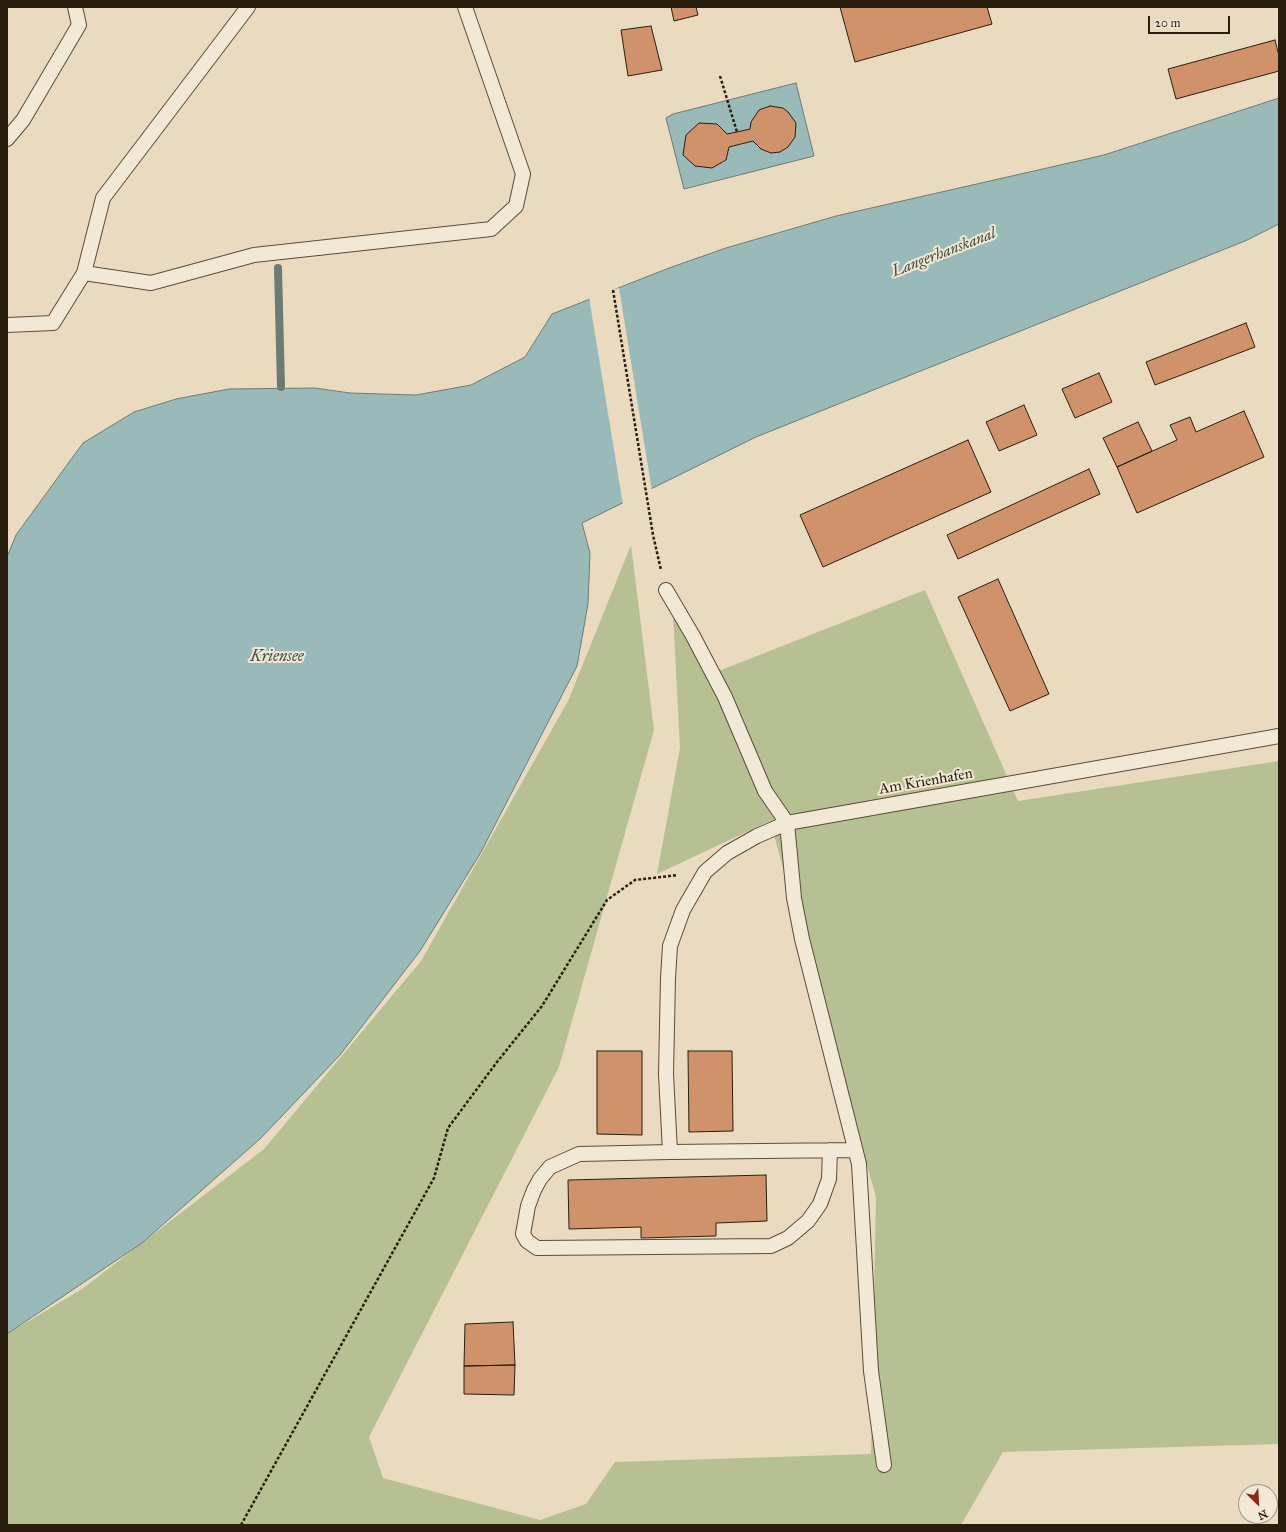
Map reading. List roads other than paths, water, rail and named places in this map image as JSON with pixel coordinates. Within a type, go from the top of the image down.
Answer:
[{"type":"lane","points":[[7,139],[23,120],[79,24],[75,7]]},
{"type":"lane","points":[[7,325],[53,322],[84,272],[103,198],[248,7]]},
{"type":"lane","points":[[84,272],[151,283],[254,255],[492,229],[516,206],[523,174],[465,7]]},
{"type":"lane","points":[[666,590],[693,636],[725,697],[765,791],[787,823],[794,898],[802,940],[854,1150],[859,1164],[871,1371],[884,1466]]},
{"type":"lane","name":"Am Krienhafen","points":[[670,1152],[666,1074],[670,946],[681,917],[705,872],[727,853],[757,836],[787,823],[1279,736]]},
{"type":"lane","points":[[830,1150],[829,1179],[820,1204],[808,1221],[788,1238],[771,1246],[537,1248],[527,1241],[523,1234],[528,1206],[540,1179],[550,1167],[579,1154],[670,1152],[830,1150],[854,1150]]},
{"type":"water","points":[[796,83],[814,156],[684,189],[666,118],[673,114]]},
{"type":"water","name":"Kriensee","points":[[1279,98],[1279,224],[1245,241],[756,437],[582,523],[590,553],[588,604],[577,666],[480,854],[420,951],[340,1055],[261,1138],[142,1243],[7,1334],[7,557],[16,535],[83,443],[134,412],[176,399],[229,389],[315,388],[350,393],[416,395],[471,385],[525,357],[552,314],[669,268],[726,248],[836,216],[1104,155]]},
{"type":"waterway","points":[[278,268],[281,387]]},
{"type":"water label","name":"Langerhanskanal","points":[[944,253]]}]
